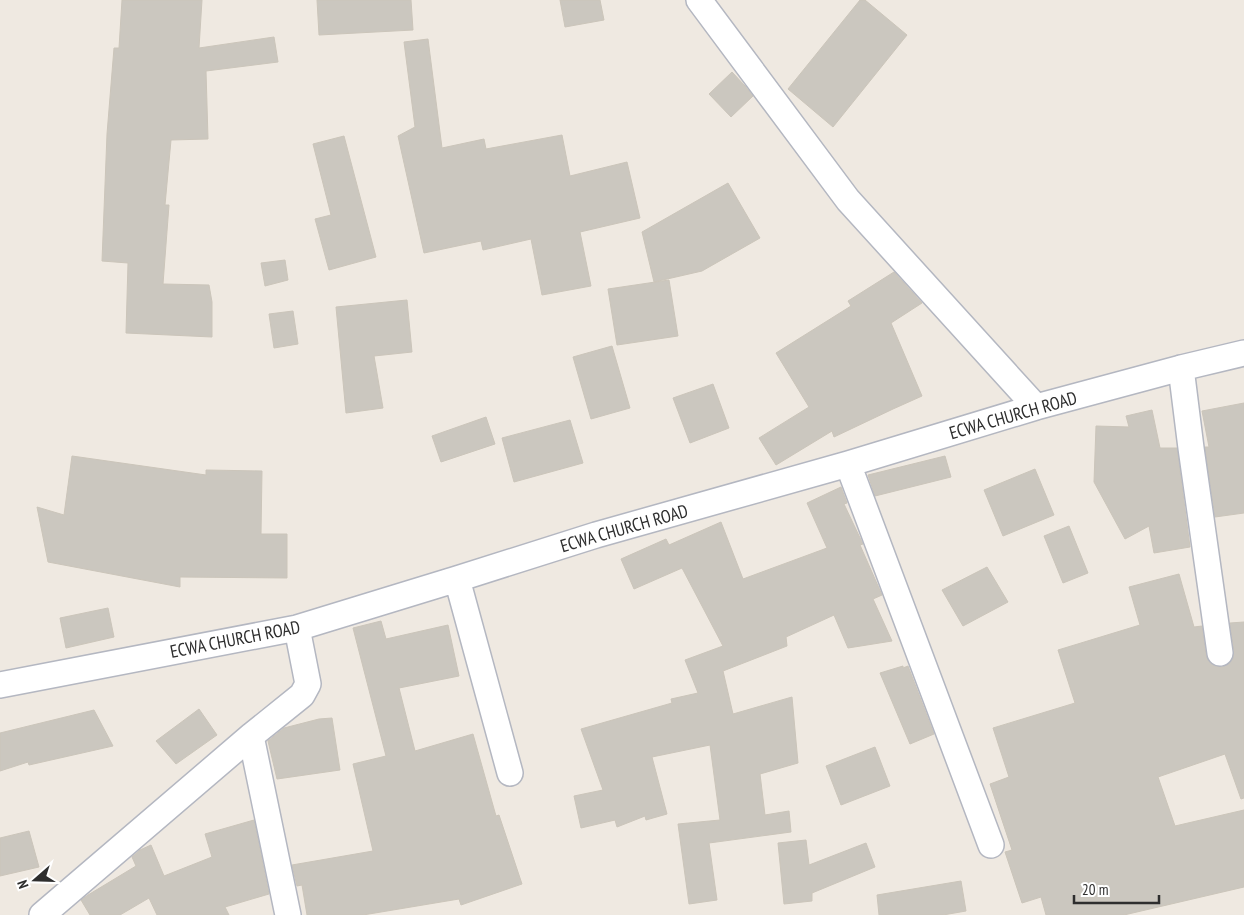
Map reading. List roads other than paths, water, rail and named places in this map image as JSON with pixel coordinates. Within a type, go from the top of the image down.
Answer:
[{"type":"street","points":[[699,0],[848,200],[1036,407]]},
{"type":"street","name":"ECWA CHURCH ROAD","points":[[0,685],[298,628],[596,535],[848,464],[1036,407],[1244,353]]},
{"type":"street","points":[[1181,368],[1220,653]]},
{"type":"street","points":[[848,464],[991,845]]},
{"type":"street","points":[[457,579],[510,773]]},
{"type":"street","points":[[42,915],[302,695],[308,684],[298,628]]},
{"type":"street","points":[[252,736],[288,915]]}]
